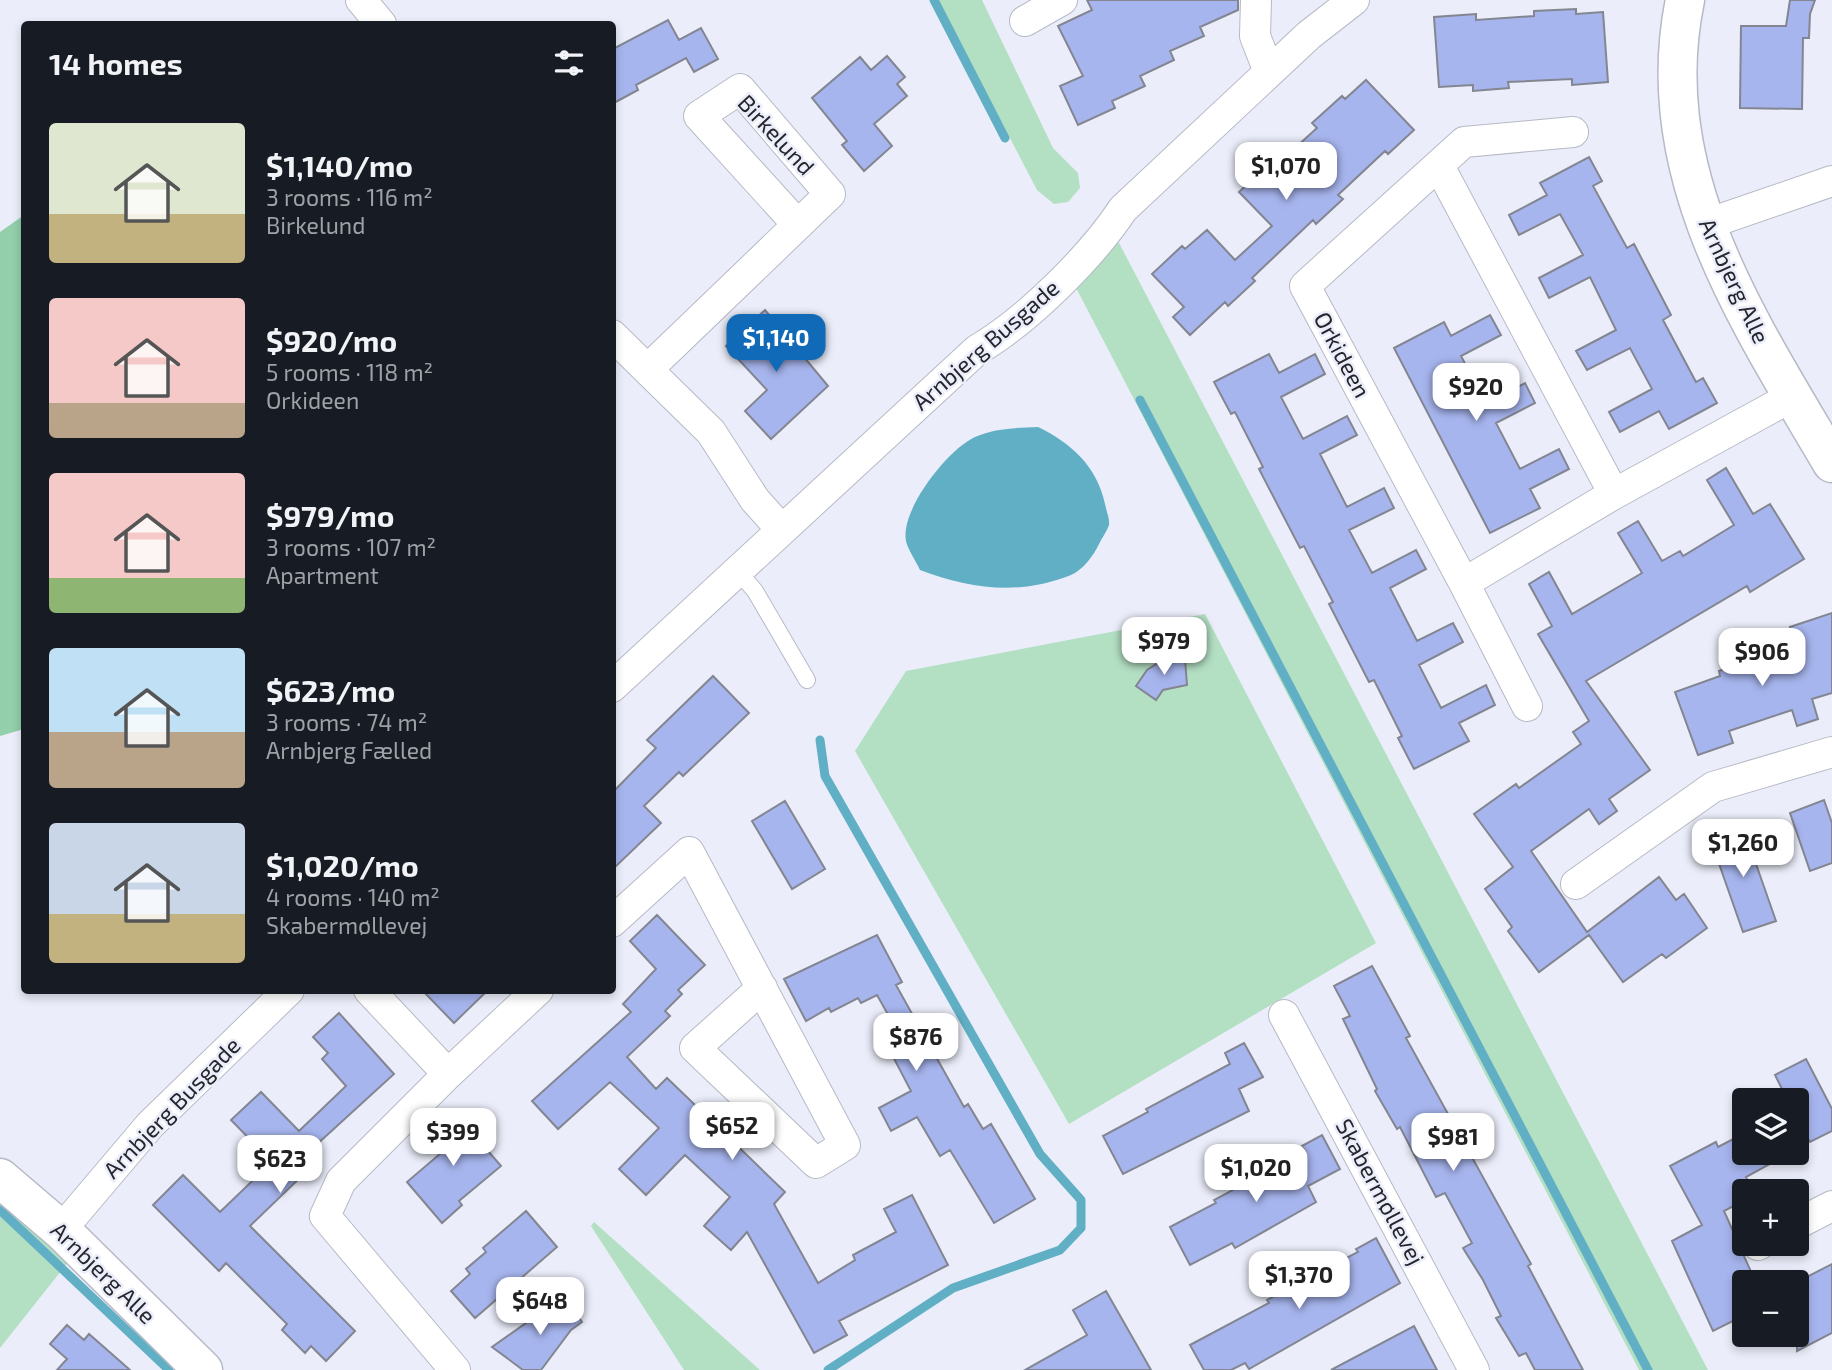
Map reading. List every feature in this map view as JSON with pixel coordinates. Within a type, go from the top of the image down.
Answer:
[{"type":"street","points":[[360,0],[378,21]]},
{"type":"street","points":[[1024,20],[1062,0]]},
{"type":"street","points":[[1256,0],[1255,36],[1269,72]]},
{"type":"street","name":"Arnbjerg Busgade","points":[[616,683],[781,528],[977,350],[997,338],[1051,289],[1102,240],[1123,209],[1269,72],[1354,0]]},
{"type":"street","name":"Arnbjerg Alle","points":[[1685,0],[1677,75],[1686,158],[1704,225],[1743,308],[1832,463]]},
{"type":"street","name":"Birkelund","points":[[648,369],[798,225],[830,194],[740,89],[699,116],[798,225]]},
{"type":"street","name":"Orkideen","points":[[1527,706],[1305,286],[1464,142],[1573,132]]},
{"type":"street","points":[[1439,166],[1614,494]]},
{"type":"street","points":[[1704,225],[1832,181]]},
{"type":"street","points":[[616,339],[711,432],[755,500],[781,528]]},
{"type":"street","points":[[1464,583],[1614,494],[1793,396]]},
{"type":"street","points":[[1576,884],[1713,787],[1832,752]]},
{"type":"street","points":[[616,918],[690,852],[845,1144],[816,1163],[695,1048],[762,988]]},
{"type":"street","name":"Arnbjerg Busgade","points":[[61,1230],[150,1125],[285,994]]},
{"type":"street","points":[[373,994],[448,1074]]},
{"type":"street","points":[[455,1370],[325,1216],[341,1181],[448,1074],[534,994]]},
{"type":"street","name":"Skabermøllevej","points":[[1284,1015],[1474,1370]]},
{"type":"street","name":"Arnbjerg Alle","points":[[0,1178],[61,1230],[203,1370]]},
{"type":"street","points":[[1809,1218],[1832,1206]]},
{"type":"lane","points":[[737,570],[755,591],[807,680]]},
{"type":"green space","points":[[938,0],[982,0],[1053,148],[1078,173],[1080,188],[1068,202],[1054,204],[1037,190]]},
{"type":"green space","points":[[21,217],[21,730],[0,736],[0,232]]},
{"type":"green space","points":[[1118,241],[1708,1370],[1639,1370],[1073,282]]},
{"type":"green space","points":[[1205,614],[1376,943],[1069,1124],[855,751],[906,671]]},
{"type":"green space","points":[[0,1198],[69,1261],[0,1348]]},
{"type":"green space","points":[[594,1222],[760,1370],[684,1370],[591,1226]]},
{"type":"water","points":[[1038,427],[1061,440],[1081,457],[1101,490],[1109,525],[1088,562],[1071,575],[1051,582],[1013,588],[958,582],[920,570],[906,541],[906,528],[918,498],[940,467],[975,437],[998,430]]},
{"type":"building","points":[[1087,0],[1238,0],[1238,10],[1200,27],[1204,36],[1170,51],[1174,60],[1140,76],[1145,86],[1112,101],[1115,108],[1078,125],[1060,86],[1083,76],[1058,26],[1092,10]]},
{"type":"building","points":[[1790,0],[1815,0],[1810,14],[1809,38],[1803,38],[1802,109],[1740,108],[1741,26],[1786,26]]},
{"type":"building","points":[[1576,9],[1576,14],[1603,12],[1608,82],[1572,85],[1572,79],[1508,82],[1509,88],[1473,91],[1473,85],[1439,87],[1434,17],[1476,14],[1476,20],[1534,16],[1534,11]]},
{"type":"building","points":[[668,20],[679,40],[701,28],[718,59],[694,72],[686,58],[636,85],[638,90],[616,102],[616,47]]},
{"type":"building","points":[[887,56],[905,77],[897,84],[907,96],[874,124],[892,146],[864,171],[842,145],[847,141],[812,98],[860,57],[871,70]]},
{"type":"building","points":[[1366,80],[1414,130],[1388,154],[1385,151],[1338,195],[1343,199],[1316,224],[1313,220],[1252,278],[1255,281],[1228,306],[1225,302],[1190,335],[1173,317],[1184,307],[1152,274],[1182,246],[1185,249],[1207,230],[1235,260],[1272,226],[1239,192],[1270,163],[1274,167],[1317,128],[1312,123],[1342,96],[1345,99]]},
{"type":"building","points":[[1589,157],[1602,181],[1593,186],[1627,248],[1634,244],[1671,315],[1663,320],[1696,382],[1703,378],[1717,403],[1669,429],[1659,411],[1620,432],[1609,412],[1652,389],[1630,348],[1587,370],[1576,351],[1616,330],[1590,277],[1549,298],[1539,278],[1583,255],[1560,214],[1519,235],[1509,215],[1547,195],[1540,183]]},
{"type":"building","points":[[765,310],[828,386],[771,439],[745,411],[767,390],[726,346]]},
{"type":"building","points":[[1490,315],[1501,335],[1461,356],[1486,404],[1525,383],[1535,403],[1496,423],[1520,469],[1559,449],[1569,469],[1530,489],[1540,508],[1490,533],[1394,348],[1444,322],[1451,336]]},
{"type":"building","points":[[1269,354],[1279,373],[1315,354],[1325,374],[1281,397],[1303,439],[1347,416],[1357,435],[1320,454],[1347,507],[1384,488],[1394,508],[1349,530],[1372,573],[1416,550],[1426,569],[1390,588],[1417,641],[1453,623],[1463,642],[1419,665],[1441,708],[1486,685],[1495,705],[1459,723],[1469,741],[1414,769],[1398,738],[1402,736],[1374,680],[1369,682],[1329,604],[1333,602],[1304,546],[1300,548],[1259,469],[1263,467],[1235,412],[1231,414],[1214,382]]},
{"type":"building","points":[[1726,468],[1753,514],[1770,504],[1804,559],[1750,592],[1747,586],[1586,681],[1650,770],[1609,799],[1617,811],[1599,824],[1589,809],[1531,851],[1587,932],[1659,877],[1676,900],[1684,894],[1707,928],[1666,958],[1662,954],[1623,982],[1589,935],[1539,972],[1508,931],[1512,927],[1485,889],[1513,867],[1474,814],[1516,784],[1519,788],[1581,744],[1573,732],[1589,721],[1538,634],[1552,626],[1529,584],[1549,572],[1572,614],[1642,573],[1618,533],[1638,521],[1662,561],[1680,551],[1683,556],[1734,525],[1707,480]]},
{"type":"building","points":[[1832,613],[1832,693],[1812,699],[1818,719],[1797,726],[1792,710],[1729,731],[1733,743],[1698,755],[1675,692],[1720,676],[1719,671],[1796,644],[1790,627]]},
{"type":"building","points":[[1164,659],[1185,659],[1187,685],[1163,690],[1156,700],[1136,686],[1147,670]]},
{"type":"building","points":[[713,676],[749,713],[683,776],[679,772],[644,806],[661,823],[616,866],[616,789],[656,748],[647,740]]},
{"type":"building","points":[[1824,800],[1832,823],[1832,863],[1810,871],[1790,813]]},
{"type":"building","points":[[785,801],[825,869],[792,889],[752,821]]},
{"type":"building","points":[[1742,824],[1776,921],[1743,932],[1711,841],[1728,829]]},
{"type":"building","points":[[657,915],[705,965],[678,990],[682,994],[665,1011],[670,1016],[627,1057],[656,1089],[667,1078],[785,1192],[774,1204],[818,1283],[855,1260],[853,1255],[896,1232],[884,1209],[912,1195],[948,1265],[839,1321],[847,1335],[814,1353],[747,1232],[731,1250],[704,1226],[730,1197],[685,1155],[646,1195],[619,1169],[659,1128],[610,1082],[558,1129],[532,1101],[631,1012],[623,1004],[656,969],[630,941]]},
{"type":"building","points":[[877,935],[902,982],[896,985],[964,1107],[968,1104],[983,1129],[991,1124],[1035,1199],[994,1223],[950,1150],[940,1156],[917,1117],[891,1131],[879,1108],[911,1091],[889,1049],[903,1041],[877,995],[861,1003],[858,998],[831,1012],[829,1008],[806,1021],[784,979]]},
{"type":"building","points":[[1372,966],[1410,1036],[1406,1038],[1531,1264],[1528,1266],[1583,1370],[1535,1370],[1526,1353],[1519,1356],[1496,1318],[1501,1316],[1483,1280],[1463,1248],[1472,1243],[1445,1193],[1436,1197],[1400,1127],[1397,1129],[1375,1091],[1377,1089],[1343,1019],[1350,1016],[1334,986]]},
{"type":"building","points":[[426,994],[484,994],[454,1023]]},
{"type":"building","points":[[339,1013],[394,1074],[314,1147],[301,1163],[308,1170],[250,1226],[355,1331],[326,1361],[311,1346],[305,1353],[282,1330],[287,1324],[226,1263],[219,1271],[153,1205],[183,1175],[220,1212],[272,1162],[231,1120],[261,1092],[299,1131],[346,1086],[322,1059],[328,1053],[313,1037]]},
{"type":"building","points":[[1244,1043],[1263,1077],[1239,1089],[1249,1111],[1123,1174],[1103,1136],[1148,1112],[1146,1109],[1230,1064],[1225,1053]]},
{"type":"building","points":[[1806,1059],[1832,1109],[1832,1131],[1810,1142],[1809,1088],[1782,1088],[1775,1075]]},
{"type":"building","points":[[455,1113],[501,1166],[459,1201],[462,1205],[442,1223],[407,1182],[441,1153],[427,1137]]},
{"type":"building","points":[[1322,1135],[1340,1169],[1308,1186],[1316,1202],[1235,1248],[1232,1243],[1190,1265],[1170,1227],[1305,1151],[1302,1146]]},
{"type":"building","points":[[1732,1140],[1732,1165],[1768,1165],[1746,1177],[1747,1179],[1732,1179],[1732,1207],[1724,1211],[1732,1229],[1732,1256],[1744,1256],[1750,1270],[1732,1270],[1732,1322],[1713,1331],[1672,1241],[1702,1225],[1670,1166],[1716,1142],[1718,1147]]},
{"type":"building","points":[[526,1211],[557,1247],[475,1318],[451,1291],[470,1274],[466,1269],[486,1252],[483,1248]]},
{"type":"building","points":[[1376,1238],[1400,1283],[1249,1369],[1245,1363],[1231,1370],[1204,1370],[1190,1345],[1358,1252],[1356,1249]]},
{"type":"building","points":[[1832,1264],[1832,1333],[1809,1345],[1809,1276]]},
{"type":"building","points":[[1106,1291],[1151,1370],[1025,1370],[1087,1335],[1073,1310]]},
{"type":"building","points":[[564,1296],[582,1322],[571,1330],[541,1370],[523,1370],[492,1347]]},
{"type":"building","points":[[67,1325],[84,1340],[89,1334],[130,1370],[57,1370],[67,1359],[50,1344]]},
{"type":"building","points":[[1414,1326],[1437,1370],[1331,1370]]},
{"type":"waterway","points":[[934,0],[1005,138]]},
{"type":"waterway","points":[[1140,400],[1648,1370]]},
{"type":"waterway","points":[[820,740],[825,776],[1040,1154],[1081,1200],[1081,1228],[1060,1250],[953,1288],[828,1370]]},
{"type":"waterway","points":[[0,1210],[169,1370]]}]
